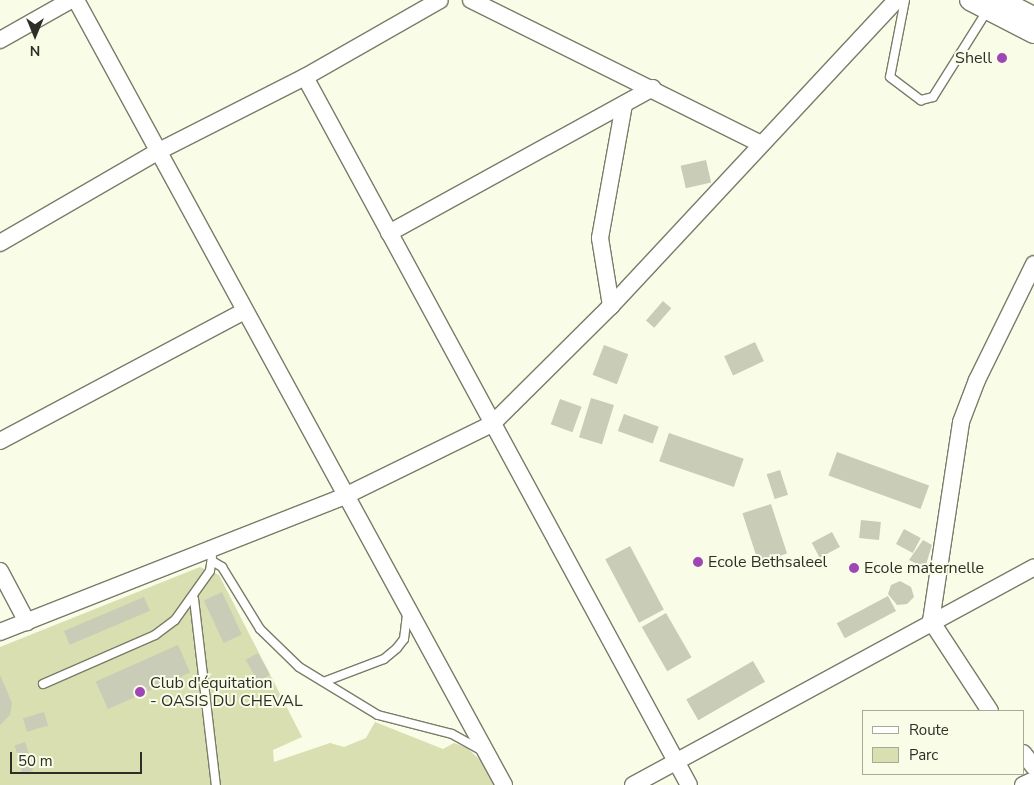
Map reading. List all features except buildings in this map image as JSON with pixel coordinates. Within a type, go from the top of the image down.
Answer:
[{"type":"street","points":[[0,40],[71,0]]},
{"type":"street","points":[[76,0],[347,495],[484,752],[504,785]]},
{"type":"street","points":[[0,243],[159,151],[305,77],[440,0]]},
{"type":"street","points":[[471,0],[653,88],[759,142]]},
{"type":"street","points":[[0,632],[213,554],[347,495],[492,424],[611,306],[759,142],[896,0]]},
{"type":"street","points":[[970,0],[994,4],[1034,17]]},
{"type":"street","points":[[994,4],[1034,33]]},
{"type":"street","points":[[305,77],[673,760],[689,785]]},
{"type":"street","points":[[389,233],[653,88]]},
{"type":"street","points":[[611,306],[600,238],[624,104]]},
{"type":"street","points":[[989,710],[931,622],[961,422],[1032,271]]},
{"type":"street","points":[[0,441],[245,311]]},
{"type":"street","points":[[634,785],[673,760],[1034,567]]},
{"type":"street","points":[[0,571],[27,622]]},
{"type":"street","points":[[1024,754],[1034,767]]},
{"type":"street","points":[[1023,785],[1034,780]]},
{"type":"lane","points":[[905,0],[890,78],[920,100],[933,97],[994,4]]},
{"type":"lane","points":[[213,554],[194,597],[192,618],[216,785]]},
{"type":"lane","points":[[213,554],[260,629],[282,653],[378,715],[452,734],[484,752]]},
{"type":"lane","points":[[43,684],[155,635],[194,597]]},
{"type":"lane","points":[[326,681],[384,659],[397,648],[404,639],[406,606]]},
{"type":"green space","name":"Club d'équitation - OASIS DU CHEVAL","points":[[200,567],[219,575],[302,737],[273,750],[274,762],[330,743],[344,747],[366,738],[375,722],[443,749],[454,743],[467,748],[487,766],[499,785],[0,785],[0,647]]},
{"type":"place","name":"Shell","points":[[1002,58]]},
{"type":"place","name":"Ecole Bethsaleel","points":[[698,562]]},
{"type":"place","name":"Ecole maternelle","points":[[854,568]]},
{"type":"place","name":"Club d'équitation - OASIS DU CHEVAL","points":[[140,692]]}]
